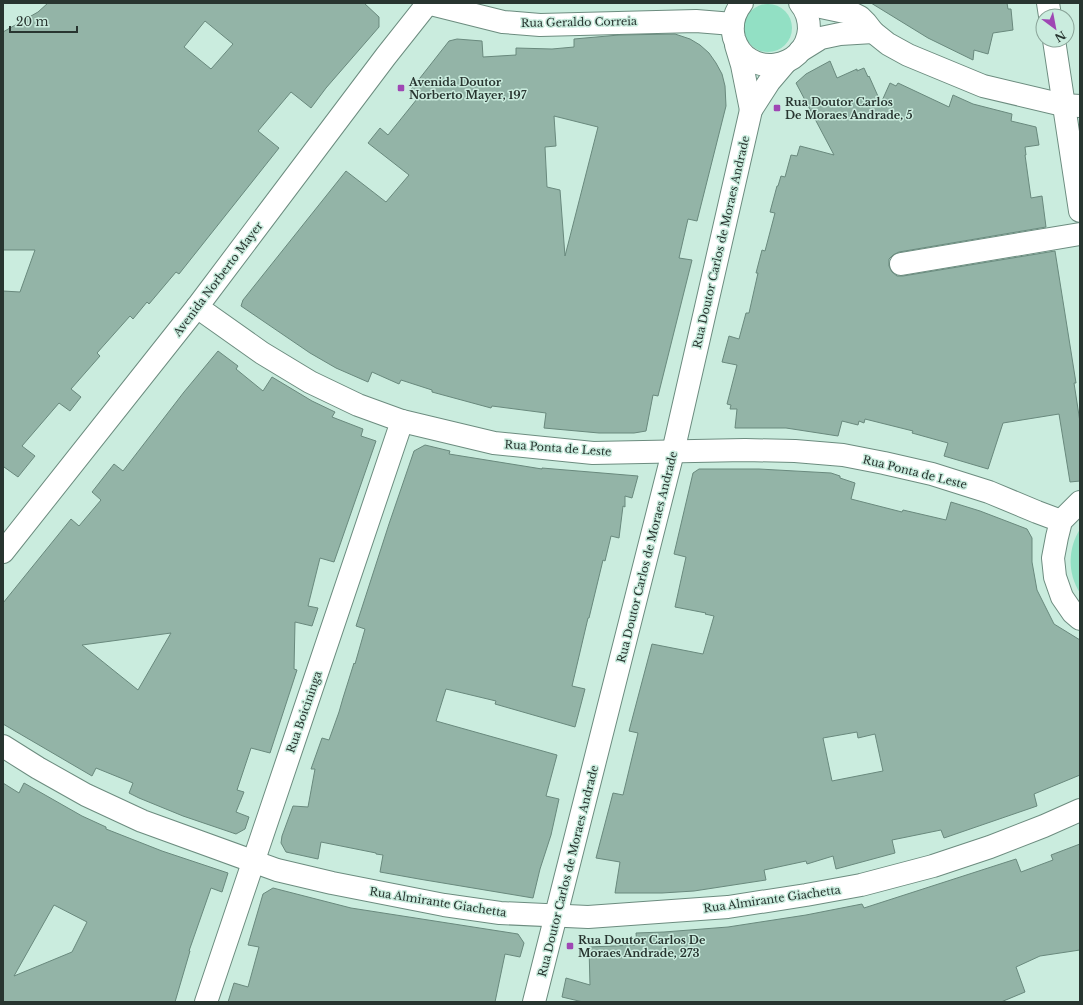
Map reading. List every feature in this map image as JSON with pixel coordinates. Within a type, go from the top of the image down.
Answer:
[{"type":"street","name":"Rua Geraldo Correia","points":[[427,3],[503,22],[540,25],[696,21],[734,34]]},
{"type":"street","name":"Avenida Norberto Mayer","points":[[3,552],[197,307],[427,3]]},
{"type":"street","points":[[742,3],[735,14],[734,34],[742,52],[749,59],[758,63],[772,65],[793,57],[821,38],[840,34],[873,32]]},
{"type":"street","points":[[793,57],[805,44],[808,35],[809,26],[807,15],[800,3]]},
{"type":"street","points":[[810,3],[821,7],[854,14],[860,17],[873,32],[888,44],[908,55],[983,86],[1072,105]]},
{"type":"street","name":"Rua Doutor Carlos de Moraes Andrade","points":[[734,34],[742,64],[751,110]]},
{"type":"street","points":[[1056,48],[1072,105],[1080,211]]},
{"type":"street","name":"Rua Doutor Carlos de Moraes Andrade","points":[[534,1002],[557,916],[673,452],[751,110],[769,82],[793,57]]},
{"type":"street","points":[[901,264],[1080,234]]},
{"type":"street","name":"Rua Ponta de Leste","points":[[197,307],[262,353],[310,382],[358,405],[402,421],[494,443],[593,453],[745,450],[795,451],[843,455],[884,462],[932,474],[989,492],[1061,521]]},
{"type":"street","name":"Rua Boicininga","points":[[206,1002],[402,421]]},
{"type":"street","points":[[1080,502],[1061,521],[1053,558],[1055,577],[1062,597],[1073,613],[1080,619]]},
{"type":"street","name":"Rua Almirante Giachetta","points":[[3,746],[86,795],[135,818],[277,870],[332,883],[444,905],[500,913],[588,916],[728,907],[806,895],[861,885],[933,866],[990,847],[1080,810]]},
{"type":"green space","points":[[768,4],[777,6],[785,11],[790,19],[792,28],[790,37],[785,45],[777,50],[768,52],[759,50],[751,45],[746,37],[744,28],[746,19],[751,11],[759,6]]},
{"type":"green space","points":[[1080,529],[1080,593],[1071,569],[1071,552]]},
{"type":"building","points":[[48,3],[364,3],[379,17],[379,27],[326,88],[311,108],[291,92],[258,131],[279,148],[179,274],[176,272],[149,304],[147,302],[133,319],[130,316],[97,353],[100,356],[71,389],[81,397],[70,411],[59,403],[22,446],[35,456],[18,477],[4,467],[3,469],[3,291],[20,292],[35,250],[3,250],[3,32],[38,12]],"holes":[[[205,21],[233,44],[211,69],[184,47]]]},
{"type":"building","points":[[871,3],[1007,3],[1008,9],[1011,9],[1013,30],[993,33],[988,54],[974,50],[973,60],[928,38]]},
{"type":"building","points":[[675,34],[690,39],[709,53],[722,74],[725,86],[726,106],[697,221],[688,219],[679,258],[692,260],[658,396],[653,395],[646,431],[634,433],[599,433],[544,428],[546,413],[492,406],[491,408],[432,392],[432,390],[401,380],[399,384],[372,372],[368,382],[336,368],[310,353],[241,306],[243,300],[346,171],[386,202],[409,175],[368,143],[380,128],[388,135],[417,99],[409,92],[449,41],[457,39],[482,41],[483,57],[516,55],[516,48],[552,49],[574,47],[574,39],[619,35]],"holes":[[[554,116],[598,127],[565,256],[560,190],[547,187],[545,147],[556,146]]]},
{"type":"building","points":[[830,61],[837,78],[857,69],[857,71],[864,68],[881,103],[890,83],[896,86],[898,83],[949,107],[953,95],[973,104],[1012,114],[1011,121],[1036,127],[1039,145],[1025,147],[1025,155],[1031,198],[1042,196],[1046,227],[899,252],[889,259],[889,266],[892,272],[897,276],[903,276],[1055,251],[1076,383],[1074,383],[1080,422],[1080,481],[1070,482],[1059,414],[1003,423],[988,469],[944,456],[948,443],[912,433],[913,431],[865,419],[864,423],[859,421],[858,425],[842,421],[838,436],[786,428],[735,428],[737,409],[730,409],[731,405],[727,404],[737,365],[722,362],[729,336],[739,339],[746,313],[749,313],[758,273],[756,273],[762,250],[765,251],[775,213],[770,212],[777,186],[781,176],[785,177],[791,155],[797,156],[800,146],[834,155],[796,83],[806,74]]},
{"type":"building","points":[[218,351],[238,366],[236,369],[263,391],[272,377],[312,401],[335,412],[332,417],[363,429],[361,436],[376,441],[334,562],[320,558],[308,606],[318,608],[312,626],[295,622],[294,669],[297,670],[270,753],[251,748],[237,790],[244,792],[236,812],[249,817],[245,829],[236,834],[183,816],[139,798],[129,793],[133,783],[96,768],[92,776],[3,724],[3,603],[71,519],[79,526],[101,500],[92,492],[114,464],[123,471],[184,392]],"holes":[[[171,633],[138,690],[82,645]]]},
{"type":"building","points":[[425,445],[450,451],[449,454],[542,469],[638,476],[632,498],[625,496],[625,507],[623,506],[619,538],[611,536],[605,561],[603,560],[588,618],[572,686],[585,689],[575,727],[495,704],[496,701],[446,689],[436,721],[557,755],[546,796],[559,799],[551,835],[540,869],[533,898],[380,872],[383,855],[376,853],[321,842],[318,859],[286,852],[281,843],[282,836],[293,806],[308,807],[315,769],[311,769],[322,738],[329,740],[354,663],[355,664],[365,629],[356,626],[414,451]]},
{"type":"building","points":[[699,469],[759,469],[831,473],[855,483],[851,499],[902,512],[903,510],[946,520],[951,502],[980,511],[1027,529],[1032,538],[1032,562],[1037,590],[1054,624],[1080,640],[1080,775],[1034,794],[1037,806],[944,838],[941,830],[892,840],[895,853],[836,869],[833,856],[807,864],[806,861],[764,870],[766,880],[694,891],[615,893],[620,862],[596,858],[613,793],[623,795],[638,733],[629,731],[652,644],[703,654],[714,616],[675,607],[686,557],[674,554],[693,473]],"holes":[[[857,732],[858,738],[875,734],[883,771],[832,781],[823,738]]]},
{"type":"building","points":[[3,783],[19,793],[24,783],[82,816],[106,827],[106,829],[162,851],[228,873],[222,892],[211,888],[189,951],[175,1002],[3,1002]],"holes":[[[54,905],[87,922],[72,952],[14,976]]]},
{"type":"building","points":[[1080,844],[1080,950],[1040,956],[1016,967],[1025,992],[1001,1002],[583,1002],[562,997],[566,978],[590,985],[589,947],[637,945],[636,933],[728,927],[806,915],[862,904],[864,908],[1016,859],[1021,872],[1053,860],[1051,855]]},
{"type":"building","points":[[273,888],[351,908],[518,934],[524,943],[520,957],[505,954],[495,1002],[228,1002],[234,983],[248,987],[259,947],[248,945],[263,894]]},
{"type":"place","name":"Avenida Doutor Norberto Mayer, 197","points":[[401,88]]},
{"type":"place","name":"Rua Doutor Carlos De Moraes Andrade, 5","points":[[777,108]]},
{"type":"place","name":"Rua Doutor Carlos De Moraes Andrade, 273","points":[[570,946]]}]
